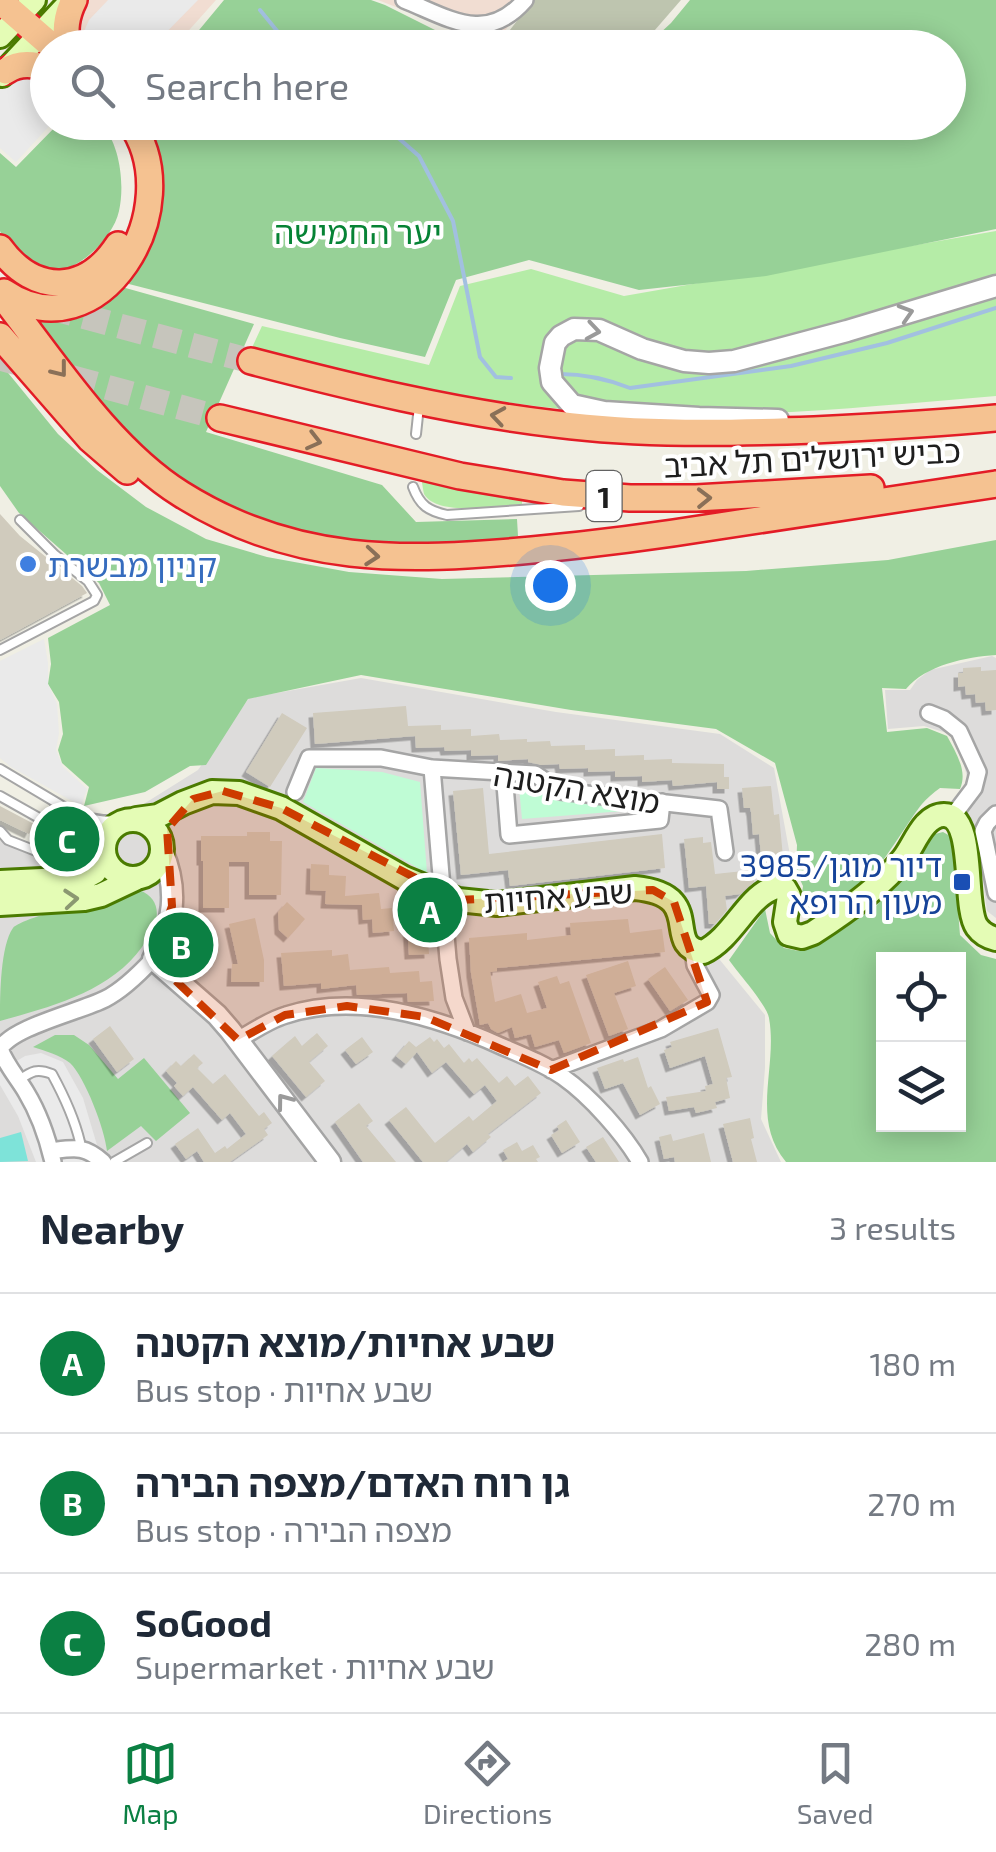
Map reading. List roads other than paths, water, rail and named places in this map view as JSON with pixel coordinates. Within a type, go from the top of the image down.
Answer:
[{"type":"highway","points":[[66,30],[73,0]]},
{"type":"highway","points":[[18,5],[39,30]]},
{"type":"highway","points":[[3,74],[15,66],[30,65]]},
{"type":"highway","points":[[0,248],[19,270],[56,284],[81,278],[106,262],[130,219],[134,188],[130,160],[122,140]]},
{"type":"highway","points":[[0,291],[21,302],[54,308],[77,304],[117,274],[132,254],[149,212],[151,191],[139,140]]},
{"type":"highway","points":[[0,291],[92,411],[147,469],[213,512],[276,538]]},
{"type":"highway","points":[[0,336],[90,439],[119,466],[164,495],[212,518],[327,550],[369,556],[455,557],[648,537],[996,482]]},
{"type":"highway","name":"כביש ירושלים תל אביב","points":[[251,361],[419,401],[512,418],[608,429],[717,433],[996,418]]},
{"type":"highway","name":"כביש ירושלים תל אביב","points":[[220,418],[495,484],[580,494],[663,498],[996,482]]},
{"type":"main road","points":[[55,30],[73,0]]},
{"type":"main road","points":[[0,36],[18,5]]},
{"type":"main road","points":[[3,74],[30,54]]},
{"type":"main road","name":"שבע אחיות","points":[[0,882],[76,880],[90,876],[115,835],[193,798],[222,791],[260,798],[404,878],[458,900],[497,904],[635,888],[653,890],[674,902],[687,946],[693,951]]},
{"type":"main road","points":[[0,904],[84,899],[142,877],[160,861],[173,818],[193,798]]},
{"type":"main road","points":[[693,951],[710,950],[763,893],[777,887],[785,889],[789,896],[785,922],[789,934],[802,937],[813,933],[890,875],[928,822],[940,816],[952,817],[960,825],[973,918],[979,930],[996,940]]},
{"type":"main road","points":[[142,877],[116,873],[115,835],[151,825],[162,849]]},
{"type":"main road","points":[[0,866],[42,882]]},
{"type":"main road","points":[[0,926],[11,913],[28,903]]},
{"type":"street","points":[[404,0],[452,20],[482,25],[504,20],[525,0]]},
{"type":"street","points":[[870,427],[604,412],[572,405],[552,382],[551,355],[561,336],[587,328],[684,361],[734,361],[996,286]]},
{"type":"street","points":[[928,713],[960,731],[978,772],[974,788],[952,817]]},
{"type":"street","name":"מוצא הקטנה","points":[[295,792],[310,758],[381,758],[432,768],[535,774],[560,791],[718,809],[724,852]]},
{"type":"street","points":[[432,768],[454,998],[467,1032]]},
{"type":"street","points":[[504,772],[509,835],[660,820],[662,802]]},
{"type":"street","points":[[996,814],[987,823],[984,835],[996,893]]},
{"type":"street","points":[[89,822],[115,835]]},
{"type":"street","points":[[103,1162],[89,1150],[76,1148],[52,1156],[39,1115],[0,1049],[5,1040],[16,1034],[109,997],[153,958],[165,936],[172,906],[172,876],[162,849]]},
{"type":"street","points":[[142,877],[152,874],[161,878],[167,885],[172,906]]},
{"type":"street","points":[[550,1070],[661,1029],[708,1002],[711,995],[695,966],[693,951]]},
{"type":"street","points":[[153,958],[217,1015],[330,1162]]},
{"type":"street","points":[[238,1040],[285,1015],[347,1006],[425,1017],[523,1055],[562,1076],[587,1098],[639,1162]]},
{"type":"lane","points":[[416,434],[419,401]]},
{"type":"lane","points":[[412,487],[423,506],[448,516],[663,498]]},
{"type":"lane","points":[[0,650],[94,601],[97,595],[88,581],[20,520]]},
{"type":"lane","points":[[0,769],[89,822]]},
{"type":"lane","points":[[0,796],[48,822]]},
{"type":"lane","points":[[0,831],[8,840],[36,851],[57,803]]},
{"type":"lane","points":[[19,1080],[40,1069],[52,1074],[76,1124],[80,1142],[76,1148]]},
{"type":"lane","points":[[114,1162],[147,1142]]},
{"type":"waterway","points":[[260,10],[276,30]]},
{"type":"waterway","points":[[401,140],[419,156],[453,221],[480,357],[496,377],[511,378]]},
{"type":"waterway","points":[[560,374],[596,378],[630,388],[791,366],[887,343],[996,308]]},
{"type":"tunnel","points":[[48,307],[251,361]]},
{"type":"tunnel","points":[[0,358],[220,418]]},
{"type":"place","name":"קניון מבשרת","points":[[28,564]]},
{"type":"place","name":"SoGood","points":[[67,839]]},
{"type":"place","name":"3985/דיור מוגן מעון הרופא","points":[[962,882]]},
{"type":"place","name":"שבע אחיות/מוצא הקטנה","points":[[430,910]]},
{"type":"place","name":"גן רוח האדם/מצפה הבירה","points":[[181,945]]},
{"type":"park label","name":"יער החמישה","points":[[358,231]]}]
